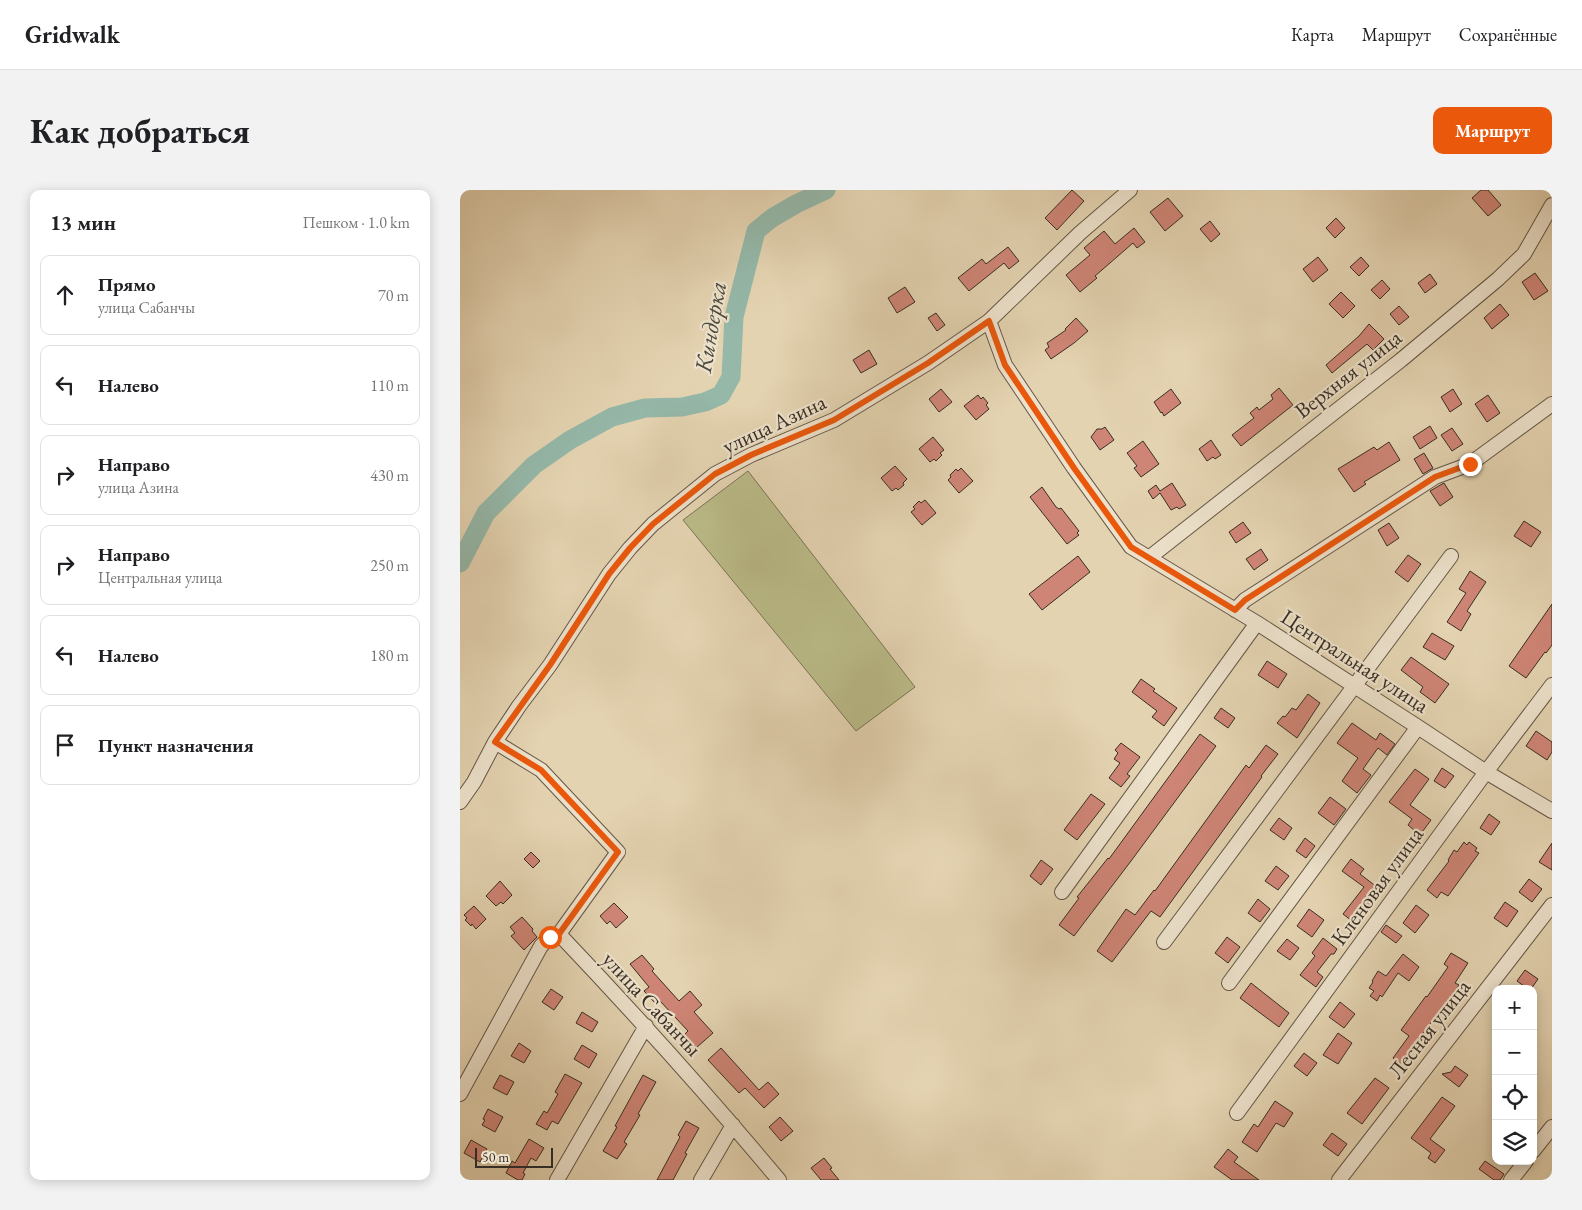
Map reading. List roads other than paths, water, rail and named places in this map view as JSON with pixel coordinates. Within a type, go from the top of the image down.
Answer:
[{"type":"street","name":"улица Азина","points":[[460,802],[474,782],[495,742],[550,665],[609,574],[653,524],[715,474],[751,455],[834,420],[928,363],[989,321],[1080,233],[1130,190]]},
{"type":"street","name":"Верхняя улица","points":[[1150,557],[1401,360],[1498,279],[1524,254],[1552,205]]},
{"type":"street","name":"Центральная улица","points":[[989,321],[1005,365],[1064,453],[1131,547],[1257,623],[1486,772],[1552,811]]},
{"type":"street","points":[[1235,610],[1245,600],[1435,477],[1470,464],[1552,404]]},
{"type":"street","points":[[1164,942],[1450,556]]},
{"type":"street","points":[[1062,892],[1257,623]]},
{"type":"street","name":"Кленовая улица","points":[[1237,1113],[1486,772],[1552,685]]},
{"type":"street","points":[[1229,983],[1418,727]]},
{"type":"street","points":[[460,1094],[541,946],[550,937],[559,934],[618,852],[541,770],[495,742]]},
{"type":"street","name":"Лесная улица","points":[[1339,1180],[1552,905]]},
{"type":"street","name":"улица Сабанчы","points":[[559,934],[646,1026],[779,1180]]},
{"type":"street","points":[[557,1180],[646,1026]]},
{"type":"street","points":[[701,1180],[733,1125]]},
{"type":"street","points":[[1537,1146],[1552,1127]]},
{"type":"street","points":[[1511,1180],[1523,1165]]},
{"type":"waterway","name":"Киндерка","points":[[460,563],[486,513],[534,465],[570,440],[612,417],[645,408],[682,407],[705,402],[721,395],[731,377],[734,317],[756,231],[772,218],[826,190]]}]
